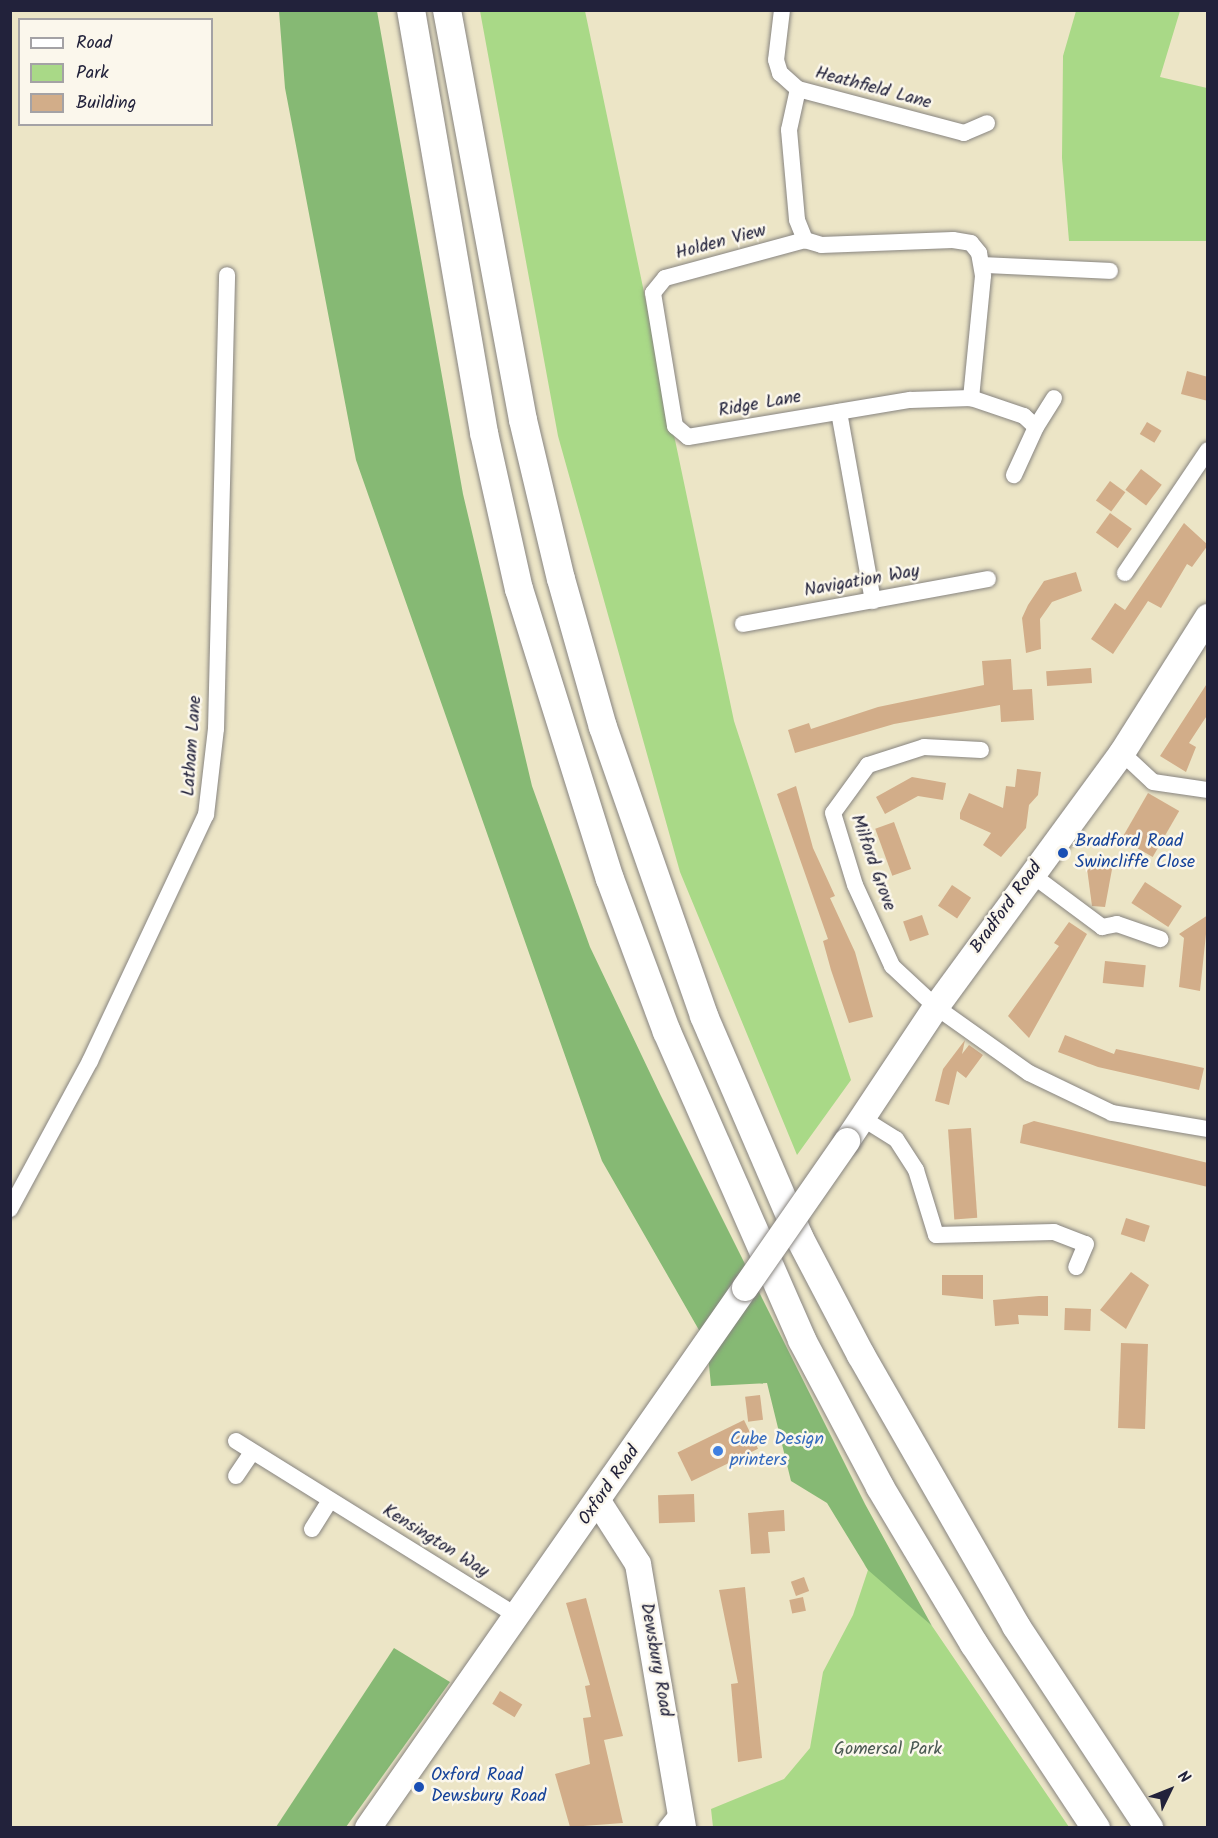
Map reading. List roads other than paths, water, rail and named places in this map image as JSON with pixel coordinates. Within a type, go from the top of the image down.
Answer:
[{"type":"highway","points":[[411,10],[484,434],[519,589],[610,879],[667,1032],[802,1340],[880,1487],[980,1653],[1096,1827]]},
{"type":"highway","points":[[447,10],[523,420],[561,579],[603,727],[704,1016],[799,1237],[861,1355],[1016,1626],[1149,1827]]},
{"type":"main road","name":"Bradford Road","points":[[847,1141],[936,1007],[1030,874],[1122,753],[1208,617]]},
{"type":"main road","name":"Oxford Road","points":[[368,1827],[599,1503],[847,1141]]},
{"type":"main road","name":"Dewsbury Road","points":[[599,1503],[638,1564],[676,1822]]},
{"type":"street","name":"Heathfield Lane","points":[[782,10],[776,60],[780,73],[798,88],[964,133],[987,123]]},
{"type":"street","points":[[798,88],[789,130],[797,220],[806,240],[821,245],[953,240],[971,243],[984,265],[971,398],[1024,416],[1036,427]]},
{"type":"street","name":"Holden View","points":[[688,437],[675,426],[653,292],[665,278],[806,240]]},
{"type":"street","points":[[984,265],[1110,271]]},
{"type":"street","name":"Latham Lane","points":[[10,1209],[90,1061],[206,815],[216,729],[227,275]]},
{"type":"street","name":"Ridge Lane","points":[[688,437],[839,412],[971,398]]},
{"type":"street","points":[[1014,475],[1036,427],[1054,398]]},
{"type":"street","points":[[839,412],[873,601]]},
{"type":"street","points":[[1125,573],[1208,450]]},
{"type":"street","name":"Navigation Way","points":[[743,624],[988,579]]},
{"type":"street","name":"Milford Grove","points":[[936,1007],[892,966],[855,885],[833,813],[868,765],[924,747],[981,750]]},
{"type":"street","points":[[1122,753],[1153,782],[1208,790]]},
{"type":"street","points":[[1030,874],[1102,927],[1117,924],[1160,939]]},
{"type":"street","points":[[936,1007],[1029,1073],[1112,1113],[1208,1129]]},
{"type":"street","points":[[862,1118],[901,1147],[916,1170],[936,1235],[1054,1232],[1086,1244],[1076,1267]]},
{"type":"street","name":"Kensington Way","points":[[236,1441],[519,1617]]},
{"type":"street","points":[[236,1476],[252,1452]]},
{"type":"street","points":[[312,1529],[330,1500]]},
{"type":"place","name":"Bradford Road Swincliffe Close","points":[[1063,853]]},
{"type":"place","name":"Cube Design printers","points":[[718,1451]]},
{"type":"place","name":"Oxford Road Dewsbury Road","points":[[419,1787]]},
{"type":"park label","name":"Gomersal Park","points":[[888,1750]]}]
